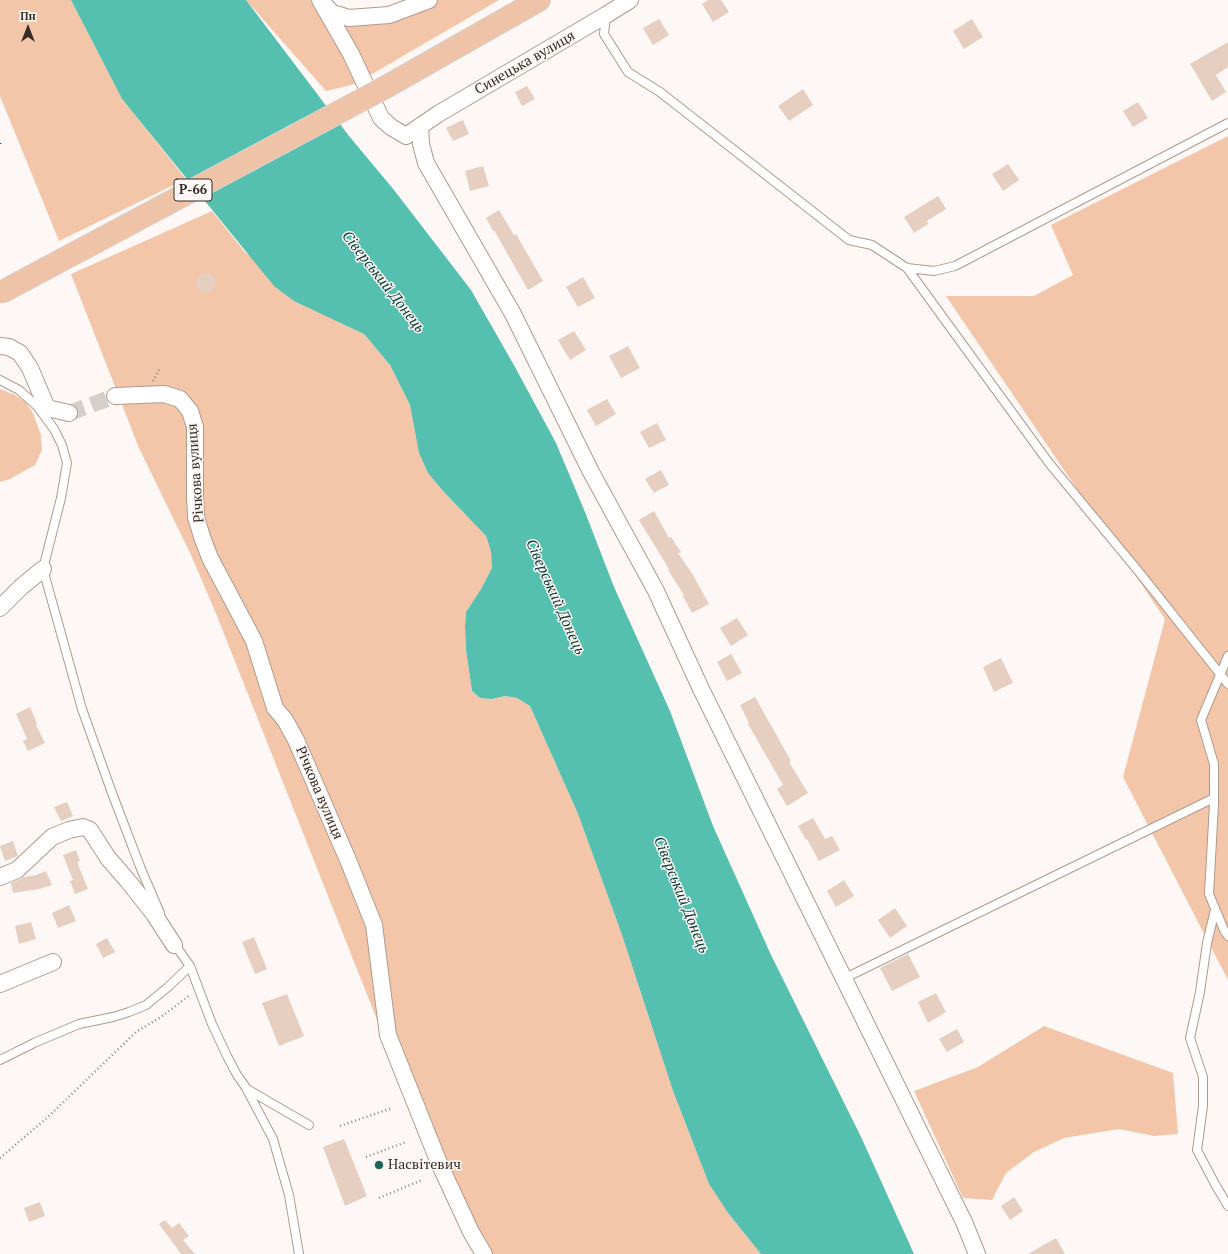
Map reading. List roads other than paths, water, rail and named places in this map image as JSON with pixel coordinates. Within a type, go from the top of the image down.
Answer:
[{"type":"main road","name":"Р-66","points":[[1,292],[384,88],[539,0]]},
{"type":"street","points":[[320,0],[332,13],[349,18],[389,15],[430,0]]},
{"type":"street","name":"Синецька вулиця","points":[[320,0],[351,54],[381,118],[391,127],[406,136],[438,114],[630,0]]},
{"type":"street","points":[[420,126],[420,144],[426,163],[513,314],[592,472],[656,591],[701,690],[964,1222],[977,1254]]},
{"type":"street","points":[[0,346],[9,347],[20,353],[30,368],[47,408],[69,413]]},
{"type":"street","name":"Річкова вулиця","points":[[115,396],[164,394],[180,399],[190,411],[195,427],[196,517],[202,537],[210,558],[254,641],[275,708],[296,740],[348,860],[374,925],[388,1035],[439,1163],[471,1232],[484,1254]]},
{"type":"street","points":[[0,608],[21,587],[43,569]]},
{"type":"street","points":[[0,877],[17,870],[52,837],[69,830],[83,827],[90,830],[108,858],[154,914],[174,945]]},
{"type":"street","points":[[0,984],[53,962]]},
{"type":"lane","points":[[606,15],[604,34],[628,72],[660,92],[849,240],[872,245],[907,268],[1048,463],[1139,572],[1228,684]]},
{"type":"lane","points":[[907,268],[934,271],[955,266],[1228,123]]},
{"type":"lane","points":[[0,380],[19,390],[37,406],[57,434],[62,445],[67,463],[61,498],[43,569],[82,709],[141,869],[174,945],[190,966],[212,1024],[227,1056],[247,1089],[273,1139],[289,1195],[299,1254]]},
{"type":"lane","points":[[1228,656],[1201,720],[1214,764],[1214,798],[1209,894],[1228,936]]},
{"type":"lane","points":[[843,979],[1214,798]]},
{"type":"lane","points":[[1215,910],[1207,943],[1200,992],[1190,1038],[1203,1077],[1203,1106],[1197,1150],[1228,1206]]},
{"type":"lane","points":[[0,1060],[34,1042],[79,1024],[113,1017],[146,1005],[190,966]]},
{"type":"lane","points":[[247,1089],[309,1125]]},
{"type":"water","name":"Сіверський Донець","points":[[71,0],[246,0],[349,136],[394,190],[471,290],[556,443],[614,587],[670,711],[713,826],[771,955],[862,1139],[914,1254],[761,1254],[728,1213],[709,1184],[673,1091],[621,932],[578,814],[530,706],[517,698],[505,696],[492,699],[480,698],[472,691],[466,650],[466,612],[481,589],[492,568],[491,552],[486,536],[428,473],[419,453],[410,405],[390,365],[364,334],[294,301],[274,286],[122,99]]},
{"type":"tunnel","points":[[69,413],[115,396]]},
{"type":"place","name":"Насвітевич","points":[[379,1165]]}]
